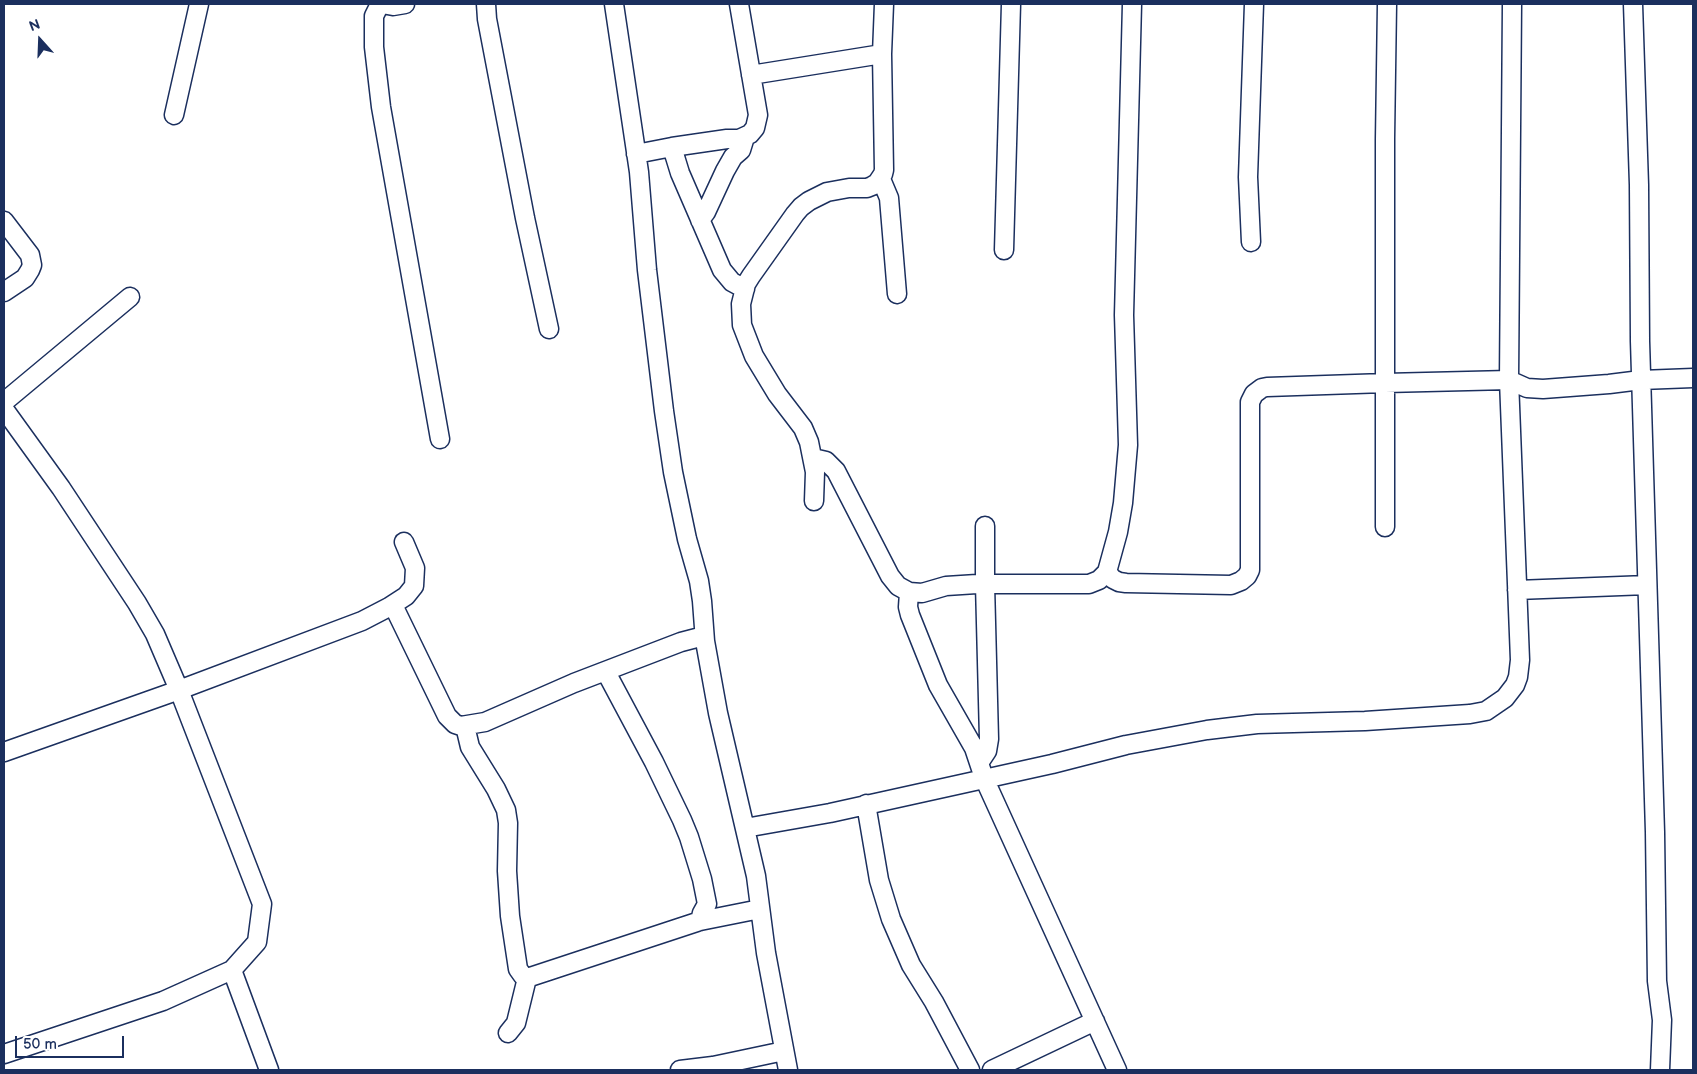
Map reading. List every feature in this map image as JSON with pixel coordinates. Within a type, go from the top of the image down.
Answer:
[{"type":"street","points":[[174,115],[199,4]]},
{"type":"street","points":[[405,4],[393,6],[381,4],[376,9],[374,16],[374,47],[381,107],[440,439]]},
{"type":"street","points":[[486,4],[487,19],[525,218],[549,329]]},
{"type":"street","points":[[614,4],[639,172],[647,270],[667,434],[679,506],[702,601],[704,636],[727,759],[756,876],[788,1070]]},
{"type":"street","points":[[636,154],[672,147],[739,139],[745,137],[754,128],[758,114],[739,4]]},
{"type":"street","points":[[814,502],[813,458],[809,442],[803,428],[765,376],[745,335],[741,304],[751,276],[801,207],[827,192],[849,188],[867,188],[881,179],[884,170],[882,54],[884,4]]},
{"type":"street","points":[[1004,250],[1011,4]]},
{"type":"street","points":[[813,458],[826,461],[836,471],[890,576],[898,586],[909,592],[922,593],[946,586],[985,584],[1089,584],[1099,580],[1107,572],[1118,532],[1124,495],[1127,454],[1128,418],[1124,315],[1132,4]]},
{"type":"street","points":[[1251,242],[1248,177],[1254,4]]},
{"type":"street","points":[[1385,527],[1388,4]]},
{"type":"street","points":[[745,828],[830,813],[982,771],[1052,764],[1126,745],[1207,730],[1257,724],[1365,721],[1470,714],[1486,711],[1506,698],[1518,677],[1520,660],[1509,380],[1512,4]]},
{"type":"street","points":[[1633,4],[1639,185],[1641,380],[1655,832],[1657,981],[1662,1020],[1660,1070]]},
{"type":"street","points":[[751,75],[882,54]]},
{"type":"street","points":[[700,220],[706,212],[733,157],[741,150],[745,137]]},
{"type":"street","points":[[672,147],[680,174],[722,270],[732,282],[745,289]]},
{"type":"street","points":[[881,179],[889,198],[897,294]]},
{"type":"street","points":[[4,221],[30,255],[32,265],[25,278],[4,292]]},
{"type":"street","points":[[4,402],[130,297]]},
{"type":"street","points":[[1107,572],[1113,579],[1126,583],[1230,585],[1242,581],[1250,570],[1250,402],[1254,394],[1262,388],[1509,380],[1527,388],[1543,389],[1641,380],[1693,378]]},
{"type":"street","points":[[4,410],[61,488],[137,603],[155,634],[179,690],[262,904],[257,942],[232,970],[164,1001],[4,1054]]},
{"type":"street","points":[[982,771],[989,739],[985,584],[986,526]]},
{"type":"street","points":[[4,752],[179,690],[369,618],[391,606],[411,591],[416,580],[415,568],[404,542]]},
{"type":"street","points":[[1517,590],[1647,585]]},
{"type":"street","points":[[909,592],[908,607],[910,615],[938,685],[966,734],[1118,1070]]},
{"type":"street","points":[[391,606],[446,716],[455,724],[464,726],[485,722],[543,696],[681,642],[704,636]]},
{"type":"street","points":[[606,672],[682,820],[695,854],[707,904],[700,921]]},
{"type":"street","points":[[464,726],[470,747],[496,789],[506,810],[508,823],[507,871],[510,916],[518,969],[527,978]]},
{"type":"street","points":[[866,804],[878,880],[891,919],[911,965],[970,1070]]},
{"type":"street","points":[[527,978],[700,921],[760,909]]},
{"type":"street","points":[[232,970],[269,1070]]},
{"type":"street","points":[[508,1033],[516,1023],[527,978]]},
{"type":"street","points":[[992,1070],[1095,1021]]},
{"type":"street","points":[[680,1070],[713,1066],[784,1051]]}]
